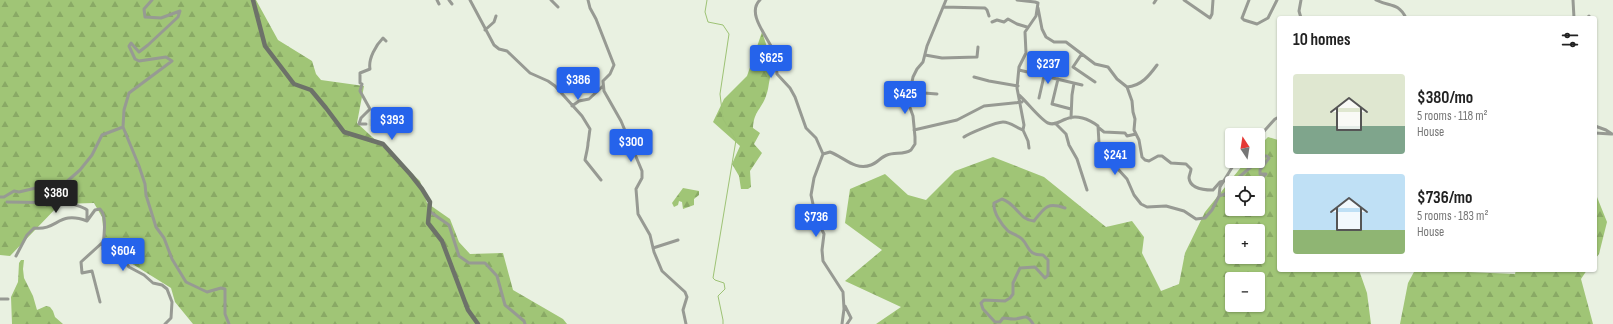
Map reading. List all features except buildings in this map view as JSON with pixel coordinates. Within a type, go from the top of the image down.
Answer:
[{"type":"main road","points":[[253,0],[265,46],[294,84],[311,90],[344,132],[383,144],[422,189],[430,202],[428,223],[442,241],[468,310],[478,324]]},
{"type":"street","points":[[152,0],[144,9],[145,17],[161,18],[180,11],[178,17],[148,45],[138,52],[131,43],[129,46],[135,59],[139,61],[166,57],[172,61],[128,93],[124,110],[123,128],[139,166],[156,227],[164,238],[172,259],[186,282],[207,292],[221,288],[225,289],[225,314],[229,324]]},
{"type":"street","points":[[437,0],[439,4]]},
{"type":"street","points":[[449,0],[452,4]]},
{"type":"street","points":[[470,0],[494,45],[499,49],[507,51],[530,73],[555,86],[582,116],[590,130],[588,137],[589,144],[586,151],[585,160],[601,180]]},
{"type":"street","points":[[551,0],[558,7]]},
{"type":"street","points":[[588,0],[614,65],[610,74],[603,81],[603,86],[621,121],[629,144],[640,165],[642,175],[636,189],[637,208],[641,221],[650,235],[662,272],[686,292],[687,298],[683,310],[686,324]]},
{"type":"street","points":[[760,0],[755,6],[755,12],[758,22],[773,50],[777,74],[796,97],[806,128],[816,138],[823,154],[814,178],[811,200],[816,218],[824,234],[822,250],[823,261],[843,292],[844,305],[842,324]]},
{"type":"street","points":[[823,154],[830,152],[853,165],[870,166],[886,155],[904,153],[912,150],[915,141],[912,112],[908,102],[913,77],[917,69],[924,62],[926,46],[946,0]]},
{"type":"street","points":[[1017,0],[1038,3]]},
{"type":"street","points":[[1041,0],[1038,3],[1038,8],[1042,29],[1046,37],[1054,42],[1066,42],[1081,55],[1095,64],[1108,67],[1117,79],[1127,87],[1132,101],[1135,119],[1134,127],[1139,140],[1142,157],[1149,161],[1158,156],[1162,156],[1172,163],[1186,164],[1191,169],[1190,180],[1192,185],[1198,188],[1213,190],[1220,182],[1224,181]]},
{"type":"street","points":[[1184,0],[1210,18],[1212,14],[1213,0]]},
{"type":"street","points":[[1249,0],[1242,18],[1257,24],[1268,18],[1277,0]]},
{"type":"street","points":[[1300,16],[1299,10],[1301,0]]},
{"type":"street","points":[[1376,0],[1397,6],[1402,10],[1405,16]]},
{"type":"street","points":[[1573,0],[1574,16]]},
{"type":"street","points":[[943,7],[985,8],[989,16]]},
{"type":"street","points":[[1029,148],[1028,141],[1023,130],[1024,125],[1018,86],[1019,70],[1026,53],[1024,35],[1027,28],[1033,22],[1038,8]]},
{"type":"street","points":[[485,30],[494,22],[496,16]]},
{"type":"street","points":[[992,22],[997,20],[1004,22],[1008,19],[1027,28]]},
{"type":"street","points":[[366,124],[359,124],[361,118],[370,109],[360,91],[362,84],[360,83],[359,78],[360,73],[370,69],[369,64],[376,44],[383,38],[386,41]]},
{"type":"street","points":[[925,55],[942,58],[977,57],[978,47]]},
{"type":"street","points":[[1081,55],[1073,67],[1095,82]]},
{"type":"street","points":[[1127,87],[1140,83],[1148,77],[1157,65]]},
{"type":"street","points":[[1019,70],[1082,85]]},
{"type":"street","points":[[1039,98],[1044,76]]},
{"type":"street","points":[[974,77],[1018,86]]},
{"type":"street","points":[[1058,79],[1052,104],[1071,109]]},
{"type":"street","points":[[1071,118],[1074,83]]},
{"type":"street","points":[[572,106],[579,101],[589,99],[603,86]]},
{"type":"street","points":[[911,92],[937,94]]},
{"type":"street","points":[[1019,96],[1048,123],[1055,124],[1078,117],[1092,121],[1104,132],[1125,134],[1128,136],[1136,134]]},
{"type":"street","points":[[914,130],[956,120],[984,106],[1020,103],[1026,101]]},
{"type":"street","points":[[1265,130],[1277,118]]},
{"type":"street","points":[[964,137],[991,124],[1002,122],[1011,124],[1023,130]]},
{"type":"street","points":[[1055,124],[1066,134],[1077,159],[1087,190]]},
{"type":"street","points":[[1597,127],[1613,134]]},
{"type":"street","points":[[0,197],[4,197],[14,191],[19,192],[40,187],[64,184],[80,170],[92,155],[102,134],[123,128]]},
{"type":"street","points":[[1099,128],[1099,143],[1106,160],[1116,167],[1127,179],[1134,195],[1141,204],[1147,207],[1166,206],[1184,211],[1196,218],[1205,218],[1212,210],[1219,196],[1220,187],[1232,168]]},
{"type":"street","points":[[1597,133],[1613,134]]},
{"type":"street","points":[[1240,176],[1264,156],[1267,156],[1269,158],[1260,170],[1260,174],[1266,174],[1264,176]]},
{"type":"street","points":[[1219,196],[1225,194]]},
{"type":"street","points":[[1033,324],[1030,318],[1027,317],[1013,320],[1003,318],[1000,322],[995,322],[983,309],[981,303],[984,300],[1005,301],[1010,298],[1013,294],[1014,283],[1020,268],[1036,266],[1045,278],[1048,275],[1048,260],[1043,256],[1036,255],[1028,249],[1022,239],[1008,230],[996,214],[994,203],[1002,199],[1010,202],[1021,215],[1034,221],[1045,207],[1054,204],[1065,208]]},
{"type":"street","points":[[7,202],[70,203],[83,207],[87,210],[88,221]]},
{"type":"street","points":[[88,221],[95,210],[98,209],[102,211],[104,219],[103,249],[107,252],[118,253],[129,267],[144,275],[153,283],[167,289],[172,302],[172,311],[171,318],[165,324]]},
{"type":"street","points":[[429,211],[449,225],[459,256],[469,264],[485,262],[497,276],[505,305],[524,321],[525,324]]},
{"type":"street","points":[[16,256],[27,235],[34,228],[43,229],[64,218],[72,217],[88,221]]},
{"type":"street","points":[[654,248],[678,240]]},
{"type":"street","points":[[100,302],[92,271],[82,273],[81,262],[103,242]]},
{"type":"street","points":[[0,299],[8,299]]},
{"type":"street","points":[[844,305],[851,318],[847,324]]},
{"type":"shaded area","points":[[369,119],[387,123],[385,131],[368,125]]},
{"type":"green space","points":[[0,0],[256,0],[278,40],[312,61],[316,74],[321,80],[364,86],[357,123],[420,181],[427,203],[450,219],[459,242],[470,254],[503,253],[513,290],[563,319],[567,324],[193,324],[175,302],[171,288],[105,247],[102,217],[94,203],[60,204],[10,256],[0,255]]},
{"type":"green space","points":[[762,32],[774,68],[766,96],[756,114],[753,128],[760,133],[754,144],[762,153],[750,171],[751,187],[748,189],[741,189],[739,176],[732,164],[740,146],[713,122],[724,99],[747,76]]},
{"type":"green space","points":[[1268,137],[1277,140],[1277,272],[1360,272],[1367,293],[1371,324],[876,324],[901,307],[845,281],[882,250],[845,223],[850,189],[885,174],[908,195],[926,200],[955,171],[993,157],[1044,177],[1106,227],[1132,221],[1144,237],[1142,253],[1161,291],[1179,284],[1185,253],[1205,212],[1225,187],[1225,216],[1265,216],[1265,176],[1234,176],[1240,168],[1265,168],[1265,140]]},
{"type":"green space","points":[[683,188],[699,191],[699,195],[694,199],[694,205],[683,209],[682,202],[679,201],[678,205],[674,207],[672,203]]},
{"type":"green space","points":[[1597,197],[1607,222],[1599,254],[1597,256]]},
{"type":"green space","points":[[21,260],[24,260],[24,278],[33,296],[37,310],[46,306],[50,307],[55,317],[63,324],[12,324],[11,297],[18,282],[19,263]]},
{"type":"green space","points":[[1414,272],[1515,274],[1516,272],[1586,272],[1581,279],[1593,324],[1400,324],[1408,283]]},
{"type":"waterway","points":[[707,0],[705,12],[708,22],[723,25],[729,34],[720,94],[723,119],[736,140],[713,278],[724,283],[725,289],[718,296],[723,324]]}]
